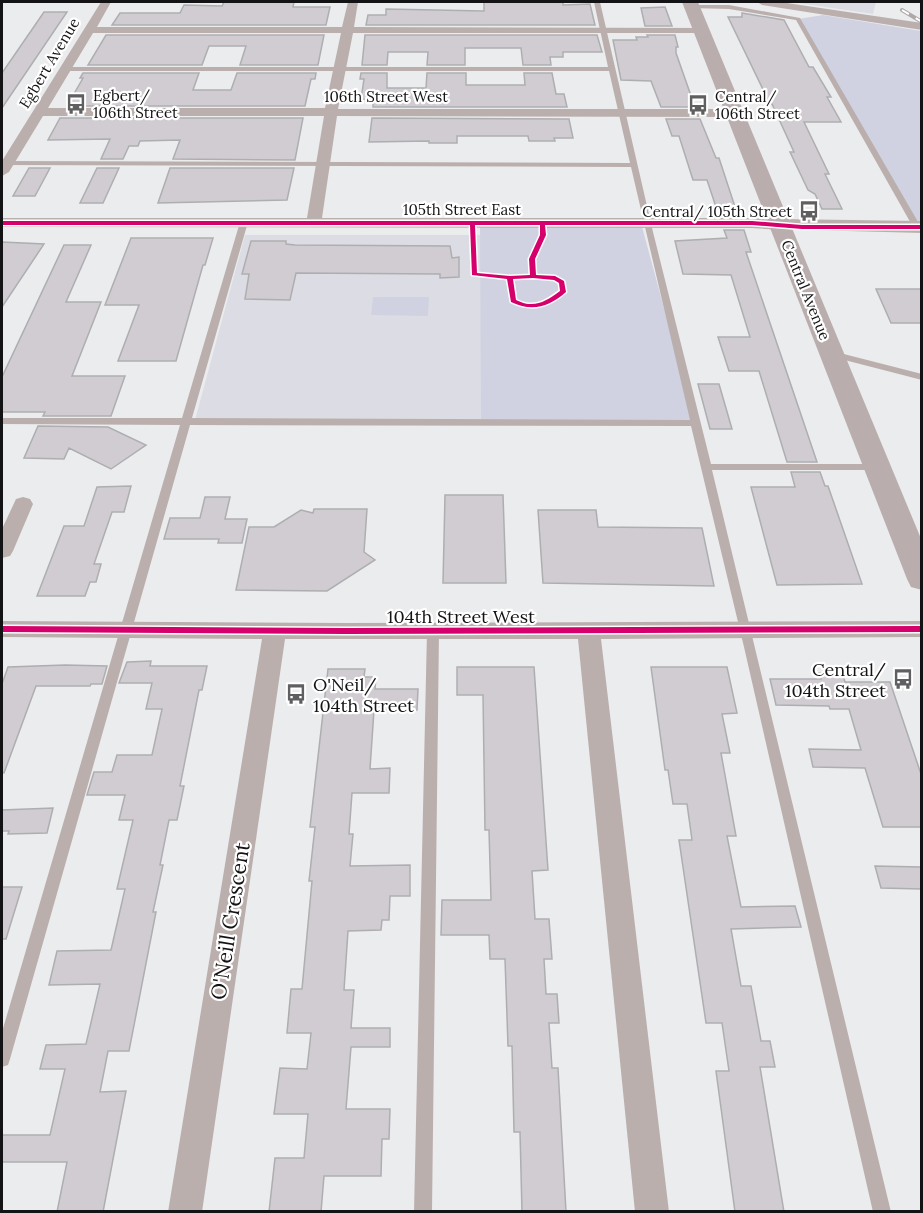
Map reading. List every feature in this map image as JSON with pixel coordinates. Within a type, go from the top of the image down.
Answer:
[{"type":"main road","name":"Central Avenue","points":[[691,4],[920,572]]},
{"type":"street","name":"Egbert Avenue","points":[[3,166],[106,2]]},
{"type":"street","points":[[314,222],[331,113],[353,2]]},
{"type":"street","points":[[770,2],[921,27]]},
{"type":"street","points":[[89,30],[701,30]]},
{"type":"street","name":"106th Street West","points":[[38,112],[734,113]]},
{"type":"street","name":"105th Street East","points":[[2,223],[647,223],[919,226]]},
{"type":"street","points":[[2,551],[23,504]]},
{"type":"street","name":"104th Street West","points":[[2,629],[275,631],[921,629]]},
{"type":"street","name":"O'Neill Crescent","points":[[185,1212],[275,631]]},
{"type":"street","points":[[590,631],[652,1212]]},
{"type":"lane","points":[[597,2],[624,113],[647,223],[746,631],[882,1212]]},
{"type":"lane","points":[[691,4],[729,7],[798,19],[919,226]]},
{"type":"lane","points":[[66,69],[613,69]]},
{"type":"lane","points":[[3,166],[635,165]]},
{"type":"lane","points":[[2,1059],[244,222]]},
{"type":"lane","points":[[832,354],[921,377]]},
{"type":"lane","points":[[2,421],[695,423]]},
{"type":"lane","points":[[706,467],[877,466]]},
{"type":"lane","points":[[423,1212],[433,631]]},
{"type":"shaded area","points":[[792,2],[876,2],[873,14]]},
{"type":"shaded area","points":[[823,15],[921,31],[921,227],[917,227],[798,19]]},
{"type":"shaded area","points":[[480,223],[641,223],[695,423],[481,422]]},
{"type":"shaded area","points":[[245,235],[482,235],[486,420],[195,420]]},
{"type":"shaded area","points":[[373,297],[429,297],[428,316],[371,315]]},
{"type":"building","points":[[224,2],[294,2],[293,7],[330,7],[326,25],[112,25],[120,13],[180,13],[184,5],[222,6]]},
{"type":"building","points":[[484,2],[590,4],[595,25],[366,25],[368,15],[386,15],[386,9],[484,11]]},
{"type":"building","points":[[665,7],[672,26],[645,26],[641,8]]},
{"type":"building","points":[[44,12],[67,12],[2,108],[2,73]]},
{"type":"building","points":[[742,13],[784,20],[809,67],[813,67],[831,97],[827,97],[841,122],[804,122],[829,174],[825,174],[842,209],[822,209],[815,194],[808,190],[790,152],[794,152],[772,104],[728,17],[742,17]]},
{"type":"building","points":[[106,35],[324,35],[318,65],[240,65],[246,46],[209,46],[202,65],[88,65]]},
{"type":"building","points":[[365,35],[597,35],[602,52],[563,52],[563,57],[550,57],[551,65],[523,65],[521,48],[465,48],[465,65],[427,65],[428,52],[388,52],[387,65],[362,65]]},
{"type":"building","points":[[647,35],[675,35],[678,47],[676,47],[676,53],[695,107],[661,107],[651,81],[621,80],[613,40],[637,40],[636,37],[648,37]]},
{"type":"building","points":[[83,73],[199,73],[193,90],[231,90],[237,73],[316,73],[315,79],[311,79],[305,106],[67,106],[83,78],[80,78]]},
{"type":"building","points":[[361,73],[387,73],[387,88],[426,88],[427,73],[466,73],[466,85],[525,85],[524,73],[552,73],[556,94],[564,94],[567,107],[373,107],[373,100],[361,99],[364,79],[360,79]]},
{"type":"building","points":[[60,118],[303,118],[295,160],[173,159],[180,140],[140,141],[138,146],[129,146],[123,159],[101,159],[110,139],[48,140]]},
{"type":"building","points":[[372,118],[569,119],[573,138],[529,141],[528,136],[457,136],[457,143],[369,142]]},
{"type":"building","points":[[666,119],[700,119],[716,158],[719,158],[738,216],[719,216],[707,180],[693,180],[679,136],[672,136]]},
{"type":"building","points":[[29,168],[50,168],[35,196],[13,196]]},
{"type":"building","points":[[97,168],[119,168],[103,203],[80,203]]},
{"type":"building","points":[[170,168],[294,168],[287,200],[158,203]]},
{"type":"building","points":[[724,230],[744,230],[751,252],[746,252],[817,462],[787,462],[759,371],[729,371],[718,337],[750,337],[731,275],[683,274],[675,241],[727,238]]},
{"type":"building","points":[[131,238],[213,238],[176,361],[118,361],[139,305],[105,305]]},
{"type":"building","points":[[251,241],[286,241],[286,244],[295,245],[450,246],[452,258],[459,257],[459,277],[440,278],[440,274],[296,273],[290,300],[245,299],[249,274],[242,274]]},
{"type":"building","points":[[2,242],[44,244],[2,307]]},
{"type":"building","points":[[64,245],[91,245],[66,302],[101,302],[72,376],[125,376],[111,416],[43,416],[45,412],[2,412],[2,377]]},
{"type":"building","points":[[876,289],[921,289],[921,323],[891,323]]},
{"type":"building","points":[[698,384],[719,384],[732,429],[710,429]]},
{"type":"building","points":[[38,426],[108,427],[146,445],[111,469],[69,448],[64,459],[24,458]]},
{"type":"building","points":[[791,472],[820,472],[825,486],[828,486],[862,584],[777,585],[751,487],[795,487]]},
{"type":"building","points":[[131,486],[124,512],[112,512],[94,564],[101,564],[96,582],[90,582],[85,596],[37,596],[64,526],[84,526],[97,487]]},
{"type":"building","points":[[445,495],[503,495],[506,583],[443,583]]},
{"type":"building","points":[[205,497],[230,497],[225,519],[247,519],[242,543],[218,543],[219,539],[164,539],[170,518],[200,518]]},
{"type":"building","points":[[314,509],[367,509],[364,552],[375,560],[327,591],[236,590],[249,527],[274,527],[301,510],[313,513]]},
{"type":"building","points":[[538,510],[596,510],[598,527],[702,528],[714,586],[543,583]]},
{"type":"building","points":[[151,661],[150,666],[207,666],[202,690],[199,690],[180,786],[184,786],[177,820],[169,820],[153,912],[156,912],[129,1051],[108,1051],[100,1092],[126,1091],[103,1212],[57,1212],[67,1162],[2,1162],[2,1135],[50,1135],[65,1069],[40,1069],[46,1045],[86,1044],[100,984],[49,985],[57,951],[111,950],[125,889],[117,889],[133,820],[119,820],[125,795],[87,795],[94,772],[112,772],[117,755],[152,755],[162,709],[146,709],[152,683],[119,683],[127,662]]},
{"type":"building","points":[[107,666],[102,684],[36,686],[4,773],[2,772],[2,684],[8,667]]},
{"type":"building","points":[[457,667],[534,667],[548,870],[532,871],[535,919],[549,919],[552,959],[544,959],[546,994],[557,994],[559,1023],[549,1023],[552,1068],[558,1068],[566,1212],[522,1212],[520,1132],[514,1132],[512,1046],[508,1046],[505,959],[490,959],[489,935],[441,935],[442,900],[491,900],[489,830],[485,830],[483,695],[457,695]]},
{"type":"building","points":[[651,667],[727,667],[737,713],[722,714],[730,753],[721,753],[736,836],[727,836],[741,907],[795,906],[801,927],[731,929],[741,986],[751,986],[761,1041],[770,1041],[775,1067],[760,1067],[784,1212],[735,1212],[716,1071],[729,1071],[722,1023],[706,1023],[679,840],[692,840],[687,804],[673,804],[668,770],[665,770]]},
{"type":"building","points":[[328,669],[365,669],[364,677],[376,677],[375,689],[418,689],[417,710],[374,710],[370,769],[390,768],[389,793],[352,793],[349,834],[353,834],[350,866],[410,865],[410,896],[390,896],[389,920],[382,920],[381,930],[348,931],[344,990],[354,990],[351,1028],[390,1028],[390,1047],[351,1047],[346,1109],[390,1109],[389,1139],[382,1139],[381,1176],[324,1176],[321,1212],[269,1212],[275,1158],[304,1158],[308,1114],[274,1114],[280,1068],[307,1069],[311,1033],[287,1033],[291,989],[302,989],[315,827],[310,827]]},
{"type":"building","points":[[842,672],[845,682],[890,682],[921,774],[921,827],[883,827],[865,768],[813,767],[809,749],[861,750],[849,709],[830,709],[829,706],[776,705],[770,679],[821,679],[819,673]]},
{"type":"building","points":[[53,808],[47,833],[8,834],[9,831],[2,831],[2,810]]},
{"type":"building","points":[[875,866],[921,867],[921,889],[881,888]]},
{"type":"building","points":[[2,887],[22,887],[6,939],[2,939]]},
{"type":"railway","points":[[902,10],[922,22]]},
{"type":"cycle path","points":[[2,223],[752,223],[802,227],[922,227]]},
{"type":"cycle path","points":[[472,223],[474,274],[510,278]]},
{"type":"cycle path","points":[[533,276],[510,278],[513,301],[526,306],[539,305],[563,292],[562,282],[555,278],[533,276],[532,259],[543,235],[542,223]]},
{"type":"cycle path","points":[[2,629],[347,631],[922,629]]},
{"type":"place","name":"Egbert/ 106th Street","points":[[76,104]]},
{"type":"place","name":"Central/ 106th Street","points":[[698,105]]},
{"type":"place","name":"Central/ 105th Street","points":[[809,211]]},
{"type":"place","name":"Central/ 104th Street","points":[[903,679]]},
{"type":"place","name":"O'Neil/ 104th Street","points":[[296,694]]}]
